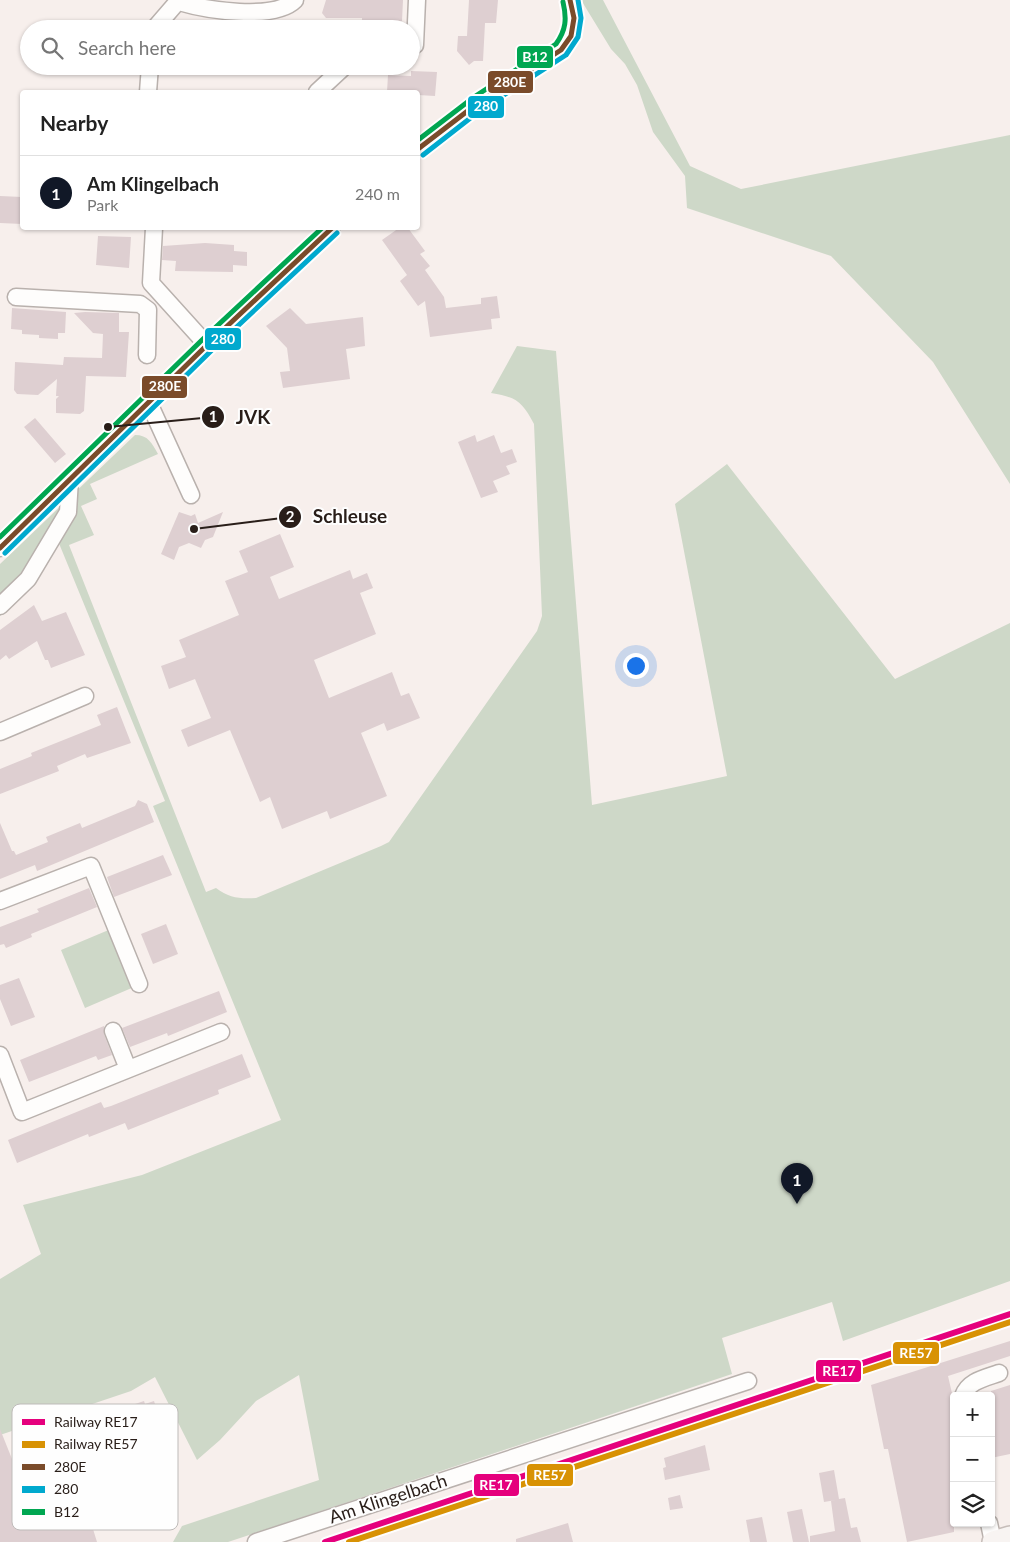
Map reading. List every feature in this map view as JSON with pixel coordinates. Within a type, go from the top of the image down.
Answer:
[{"type":"main road","points":[[993,1542],[1010,1537]]},
{"type":"street","points":[[162,20],[179,1],[202,9],[272,11],[289,6],[295,0]]},
{"type":"street","points":[[417,20],[418,0]]},
{"type":"street","points":[[420,146],[478,103],[561,50],[571,36],[574,18],[570,0]]},
{"type":"street","points":[[148,90],[149,75]]},
{"type":"street","points":[[319,90],[335,75]]},
{"type":"street","points":[[154,230],[151,283],[207,345]]},
{"type":"street","points":[[0,548],[207,345],[330,230]]},
{"type":"street","points":[[16,297],[140,304],[148,310],[147,355]]},
{"type":"street","points":[[148,316],[178,311]]},
{"type":"street","points":[[149,403],[192,495]]},
{"type":"street","points":[[0,606],[28,579],[68,512],[70,479]]},
{"type":"street","points":[[0,732],[85,696]]},
{"type":"street","points":[[0,901],[91,866],[139,984]]},
{"type":"street","points":[[113,1031],[128,1069]]},
{"type":"street","points":[[0,1055],[22,1112],[221,1032]]},
{"type":"street","points":[[965,1392],[966,1388],[976,1381],[999,1373]]},
{"type":"street","name":"Am Klingelbach","points":[[256,1542],[748,1381]]},
{"type":"street","points":[[990,1527],[993,1542]]},
{"type":"green space","points":[[581,0],[603,0],[690,166],[741,189],[1010,135],[1010,484],[933,362],[831,256],[687,208],[685,176],[653,132],[637,85],[625,64],[611,49]]},
{"type":"green space","points":[[517,346],[556,351],[592,805],[727,776],[675,504],[727,464],[895,679],[1010,623],[1010,1281],[843,1341],[832,1302],[722,1338],[732,1374],[228,1542],[173,1542],[182,1526],[319,1480],[299,1375],[256,1401],[220,1440],[197,1460],[178,1422],[178,1404],[169,1404],[155,1377],[131,1391],[92,1404],[12,1404],[12,1431],[0,1435],[0,1279],[41,1254],[23,1205],[142,1175],[281,1120],[153,806],[165,801],[58,541],[19,599],[0,616],[0,564],[135,435],[143,436],[152,443],[158,454],[90,484],[97,499],[81,506],[94,535],[69,545],[206,892],[216,888],[225,894],[235,897],[256,898],[389,842],[537,631],[542,616],[534,424],[526,410],[517,401],[507,396],[491,393]]},
{"type":"green space","points":[[111,929],[134,987],[85,1008],[61,950]]},
{"type":"building","points":[[326,0],[403,0],[402,20],[326,18],[322,13]]},
{"type":"building","points":[[469,0],[498,0],[496,23],[485,23],[483,61],[474,61],[469,65],[457,51],[458,36],[467,36]]},
{"type":"building","points":[[420,71],[437,72],[435,96],[420,95],[420,90],[387,90],[388,75],[420,75]]},
{"type":"building","points":[[0,196],[20,197],[20,224],[0,223]]},
{"type":"building","points":[[396,230],[409,230],[425,251],[420,254],[430,266],[425,270],[444,297],[446,308],[481,304],[481,298],[497,296],[500,318],[491,319],[492,329],[430,337],[425,301],[418,306],[400,281],[407,275],[382,240]]},
{"type":"building","points":[[98,236],[131,237],[129,268],[96,265]]},
{"type":"building","points":[[205,243],[234,245],[234,251],[247,252],[247,266],[233,265],[233,272],[175,271],[176,261],[162,260],[163,246]]},
{"type":"building","points":[[12,308],[66,312],[65,333],[58,333],[58,339],[39,338],[39,335],[22,334],[22,330],[11,329]]},
{"type":"building","points":[[290,308],[306,324],[363,317],[365,346],[346,349],[350,379],[283,388],[280,372],[290,371],[287,348],[266,326]]},
{"type":"building","points":[[74,313],[119,313],[119,332],[129,332],[126,377],[86,376],[84,411],[80,414],[56,413],[56,399],[59,396],[56,396],[57,379],[38,395],[17,394],[14,390],[15,362],[63,365],[64,357],[102,358],[103,334],[93,333]]},
{"type":"building","points":[[35,418],[66,454],[55,463],[24,427]]},
{"type":"building","points":[[475,435],[477,442],[494,435],[501,453],[512,449],[517,462],[506,466],[510,474],[493,481],[498,492],[481,498],[458,442]]},
{"type":"building","points":[[179,512],[191,516],[195,514],[198,523],[223,512],[213,537],[205,540],[201,548],[189,543],[179,547],[174,560],[161,554]]},
{"type":"building","points":[[280,534],[294,567],[270,577],[279,599],[350,570],[353,579],[367,573],[373,588],[360,593],[376,634],[314,660],[329,698],[392,672],[401,696],[409,693],[420,718],[387,731],[384,723],[361,733],[387,796],[330,819],[327,811],[282,829],[270,797],[260,802],[230,730],[188,747],[181,730],[211,718],[195,679],[169,689],[161,666],[186,657],[179,640],[239,615],[225,581],[248,572],[239,551]]},
{"type":"building","points":[[34,605],[42,621],[66,612],[85,655],[51,668],[48,660],[45,660],[37,641],[9,659],[6,655],[0,660],[0,630]]},
{"type":"building","points":[[117,707],[131,743],[87,758],[85,754],[57,766],[59,771],[0,794],[0,769],[32,756],[31,753],[101,725],[97,715]]},
{"type":"building","points":[[138,800],[147,804],[154,822],[37,871],[35,865],[0,879],[0,823],[12,851],[16,855],[48,842],[46,837],[80,823],[82,828],[135,806]]},
{"type":"building","points":[[163,855],[172,875],[114,897],[107,877]]},
{"type":"building","points":[[89,888],[97,907],[31,934],[32,937],[6,948],[4,944],[0,945],[0,927],[39,912],[37,909]]},
{"type":"building","points":[[166,924],[178,954],[153,964],[141,934]]},
{"type":"building","points":[[19,978],[35,1017],[11,1026],[0,999],[0,985]]},
{"type":"building","points":[[219,991],[227,1012],[168,1036],[167,1033],[130,1047],[122,1028]]},
{"type":"building","points":[[104,1026],[104,1034],[112,1055],[98,1060],[96,1056],[29,1082],[20,1060]]},
{"type":"building","points":[[242,1054],[251,1077],[218,1090],[219,1094],[128,1130],[125,1123],[89,1137],[88,1134],[17,1163],[8,1140],[101,1102],[104,1108],[111,1106]]},
{"type":"building","points":[[1010,1341],[1010,1356],[948,1376],[952,1392],[950,1392],[950,1527],[954,1527],[954,1532],[907,1542],[888,1449],[884,1449],[871,1385]]},
{"type":"building","points":[[1010,1385],[1010,1454],[995,1457],[995,1392],[991,1391]]},
{"type":"building","points":[[0,1429],[12,1459],[12,1530],[93,1530],[97,1542],[0,1542]]},
{"type":"building","points":[[705,1445],[710,1470],[665,1480],[663,1468],[666,1467],[664,1458]]},
{"type":"building","points":[[834,1470],[839,1499],[845,1498],[851,1528],[857,1527],[861,1542],[810,1542],[810,1536],[835,1531],[831,1501],[836,1500],[824,1502],[819,1473]]},
{"type":"building","points":[[680,1495],[683,1508],[670,1510],[668,1498]]},
{"type":"building","points":[[802,1509],[809,1542],[793,1542],[787,1512]]},
{"type":"building","points":[[762,1517],[767,1542],[750,1542],[746,1520]]},
{"type":"building","points":[[568,1523],[573,1542],[516,1542],[516,1539]]},
{"type":"rail line","name":"RE17","points":[[325,1542],[1010,1314]]},
{"type":"rail line","name":"RE57","points":[[349,1542],[1010,1322]]},
{"type":"transit line","name":"280E","points":[[420,147],[478,103],[561,50],[571,36],[574,18],[570,0]]},
{"type":"transit line","name":"280","points":[[423,155],[482,109],[566,55],[578,37],[581,18],[578,0]]},
{"type":"transit line","name":"B12","points":[[420,138],[474,97],[556,44],[565,24],[563,2]]},
{"type":"transit line","name":"B12","points":[[0,537],[202,340],[320,230]]},
{"type":"transit line","name":"280E","points":[[0,548],[207,345],[330,230]]},
{"type":"transit line","name":"280","points":[[5,553],[212,350],[337,233]]},
{"type":"place","name":"JVK","points":[[108,427]]},
{"type":"place","name":"Schleuse","points":[[194,529]]},
{"type":"place","name":"Am Klingelbach","points":[[797,1204]]}]
